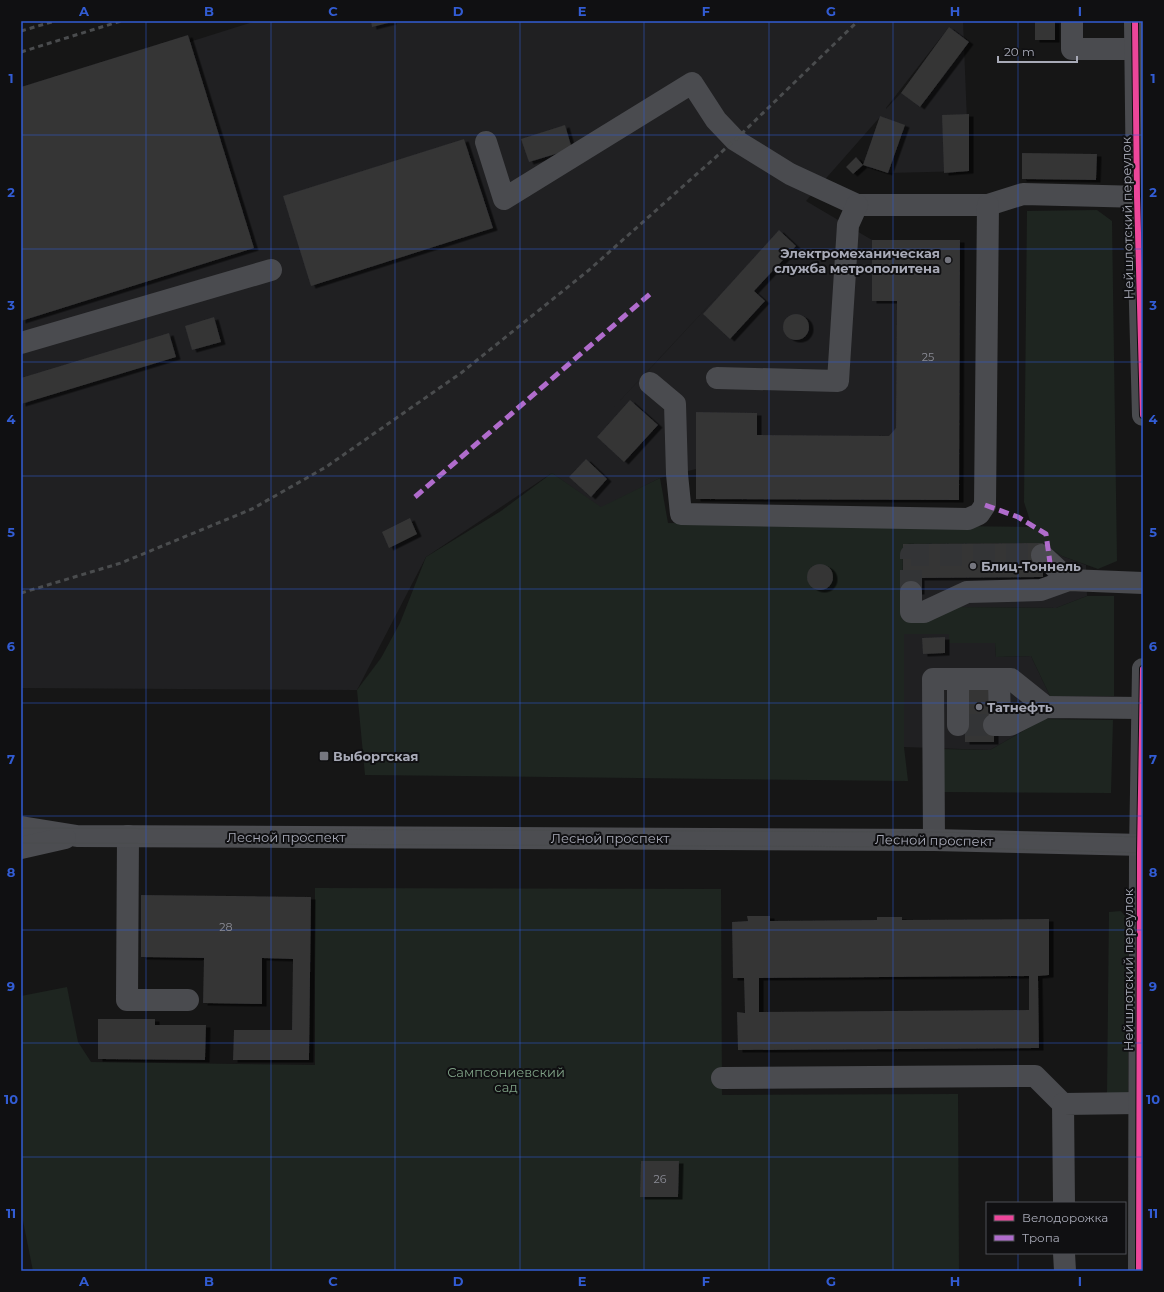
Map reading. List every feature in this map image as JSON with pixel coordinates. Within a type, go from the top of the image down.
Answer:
[{"type":"main road","name":"Лесной проспект","points":[[21,827],[77,836],[934,840],[1142,845]]},
{"type":"main road","name":"Лесной проспект","points":[[21,848],[77,836]]},
{"type":"street","points":[[1072,21],[1072,49],[1135,49]]},
{"type":"street","name":"Нейшлотский переулок","points":[[1135,21],[1140,196],[1143,415]]},
{"type":"street","points":[[486,142],[504,199],[692,83],[716,120],[735,140],[790,174],[857,205],[988,205],[1023,194],[1140,196]]},
{"type":"street","points":[[716,378],[838,381],[848,225],[857,205]]},
{"type":"street","points":[[650,383],[675,404],[677,474],[681,514],[968,519],[979,514],[985,505],[988,205]]},
{"type":"street","points":[[21,343],[271,270]]},
{"type":"street","points":[[1042,555],[1069,580]]},
{"type":"street","points":[[911,592],[910,612],[924,612],[967,592],[1041,590],[1069,580],[1143,583]]},
{"type":"street","name":"Нейшлотский переулок","points":[[1139,1271],[1141,1157],[1139,1103],[1143,669]]},
{"type":"street","points":[[934,840],[933,679],[1011,679],[1046,707]]},
{"type":"street","points":[[933,725],[962,725],[958,679]]},
{"type":"street","points":[[999,679],[997,725],[1010,725],[1046,707],[1142,708]]},
{"type":"street","points":[[128,836],[127,1000],[188,1000]]},
{"type":"street","points":[[722,1078],[1035,1076],[1063,1104],[1064,1202]]},
{"type":"street","points":[[1063,1104],[1139,1103]]},
{"type":"street","points":[[1064,1254],[1064,1271]]},
{"type":"street","points":[[1139,1271],[1143,1270]]},
{"type":"shaded area","points":[[256,21],[963,21],[969,171],[888,173],[863,165],[880,117],[806,201],[872,240],[960,240],[959,500],[696,499],[696,469],[660,478],[601,508],[552,473],[426,557],[357,690],[21,688],[21,95]],"holes":[[[949,27],[901,93],[886,109],[886,108]],[[725,288],[661,357],[613,408]]]},
{"type":"shaded area","points":[[1043,543],[1062,556],[1086,565],[1087,596],[1056,608],[958,607],[933,620],[902,620],[903,544]]},
{"type":"shaded area","points":[[904,634],[949,634],[949,643],[995,643],[996,657],[1031,656],[1050,696],[1044,719],[990,750],[904,747]]},
{"type":"green space","points":[[1097,210],[1112,221],[1117,561],[1098,569],[1062,556],[1043,543],[903,544],[902,619],[933,620],[958,607],[1056,608],[1087,596],[1114,596],[1114,696],[1050,696],[1031,656],[996,657],[995,643],[949,643],[949,634],[904,634],[904,747],[908,781],[365,775],[357,690],[381,658],[400,623],[426,557],[501,511],[552,473],[601,507],[660,478],[668,523],[1032,527],[1024,502],[1027,211]]},
{"type":"green space","points":[[1044,719],[1113,720],[1111,793],[942,792],[941,749],[990,750]]},
{"type":"green space","name":"Сампсониевский сад","points":[[315,888],[721,889],[722,1095],[958,1094],[959,1271],[33,1271],[21,1211],[21,996],[67,987],[78,1042],[91,1062],[315,1065]]},
{"type":"green space","points":[[1121,911],[1128,920],[1128,1094],[1107,1094],[1109,912]]},
{"type":"building","points":[[371,21],[392,21],[392,22],[372,27]]},
{"type":"building","points":[[1035,21],[1055,21],[1055,40],[1035,40]]},
{"type":"building","points":[[949,27],[969,42],[920,107],[901,93]]},
{"type":"building","points":[[188,35],[254,248],[21,321],[21,87]]},
{"type":"building","points":[[969,114],[969,171],[944,173],[942,115]]},
{"type":"building","points":[[880,116],[905,125],[888,173],[863,165]]},
{"type":"building","points":[[565,125],[572,149],[529,162],[521,139]]},
{"type":"building","points":[[464,139],[493,228],[311,286],[283,196]]},
{"type":"building","points":[[1022,153],[1097,154],[1096,180],[1022,179]]},
{"type":"building","points":[[856,157],[863,165],[853,174],[846,167]]},
{"type":"building","points":[[779,230],[796,246],[754,291],[765,301],[730,339],[703,314]]},
{"type":"building","points":[[872,240],[960,240],[959,500],[696,499],[696,412],[757,413],[757,435],[889,436],[896,428],[897,301],[872,301]]},
{"type":"building","points":[[796,314],[805,318],[809,327],[805,336],[796,340],[787,336],[783,327],[787,318]]},
{"type":"building","points":[[214,317],[221,342],[192,350],[185,326]]},
{"type":"building","points":[[169,333],[176,357],[21,404],[21,378]]},
{"type":"building","points":[[630,400],[658,425],[624,462],[597,437]]},
{"type":"building","points":[[586,459],[607,479],[591,497],[569,477]]},
{"type":"building","points":[[410,518],[417,534],[389,548],[382,532]]},
{"type":"building","name":"Блиц-Тоннель","points":[[1043,543],[1043,577],[920,578],[920,592],[903,592],[903,544]]},
{"type":"building","points":[[820,564],[829,568],[833,577],[829,586],[820,590],[811,586],[807,577],[811,568]]},
{"type":"building","points":[[945,637],[945,653],[923,654],[922,638]]},
{"type":"building","name":"Татнефть","points":[[965,688],[994,688],[994,742],[965,742]]},
{"type":"building","points":[[141,895],[311,897],[309,1060],[233,1060],[234,1030],[292,1030],[293,959],[262,958],[262,1004],[203,1003],[204,958],[141,957]]},
{"type":"building","points":[[747,916],[770,916],[770,921],[877,920],[877,917],[902,917],[902,920],[1049,919],[1049,975],[1038,976],[1039,1048],[738,1050],[737,1012],[745,1013],[744,978],[733,978],[732,922],[748,921]],"holes":[[[1029,976],[1029,1010],[759,1012],[759,978]]]},
{"type":"building","points":[[98,1019],[155,1019],[155,1025],[206,1025],[205,1060],[98,1059]]},
{"type":"building","points":[[641,1161],[679,1161],[678,1197],[640,1197]]},
{"type":"tunnel","points":[[911,592],[911,555],[1042,555]]},
{"type":"tunnel","points":[[965,725],[994,725]]},
{"type":"tram line","points":[[21,828],[934,832],[1143,837]]},
{"type":"tram line","points":[[21,843],[940,847],[1143,853]]},
{"type":"railway","points":[[21,31],[55,21]]},
{"type":"railway","points":[[21,52],[121,21]]},
{"type":"railway","points":[[21,593],[121,563],[252,509],[326,467],[461,373],[589,270],[735,140],[858,21]]},
{"type":"marked path","points":[[415,497],[650,294]]},
{"type":"marked path","points":[[985,505],[1018,517],[1046,534],[1050,563]]},
{"type":"cycle path","points":[[1135,21],[1137,196],[1143,415]]},
{"type":"cycle path","points":[[1139,1271],[1140,853],[1143,669]]},
{"type":"place","name":"Электромеханическая служба метрополитена","points":[[948,260]]},
{"type":"place","name":"Блиц-Тоннель","points":[[973,566]]},
{"type":"place","name":"Татнефть","points":[[979,707]]},
{"type":"place","name":"Выборгская","points":[[324,756]]}]
